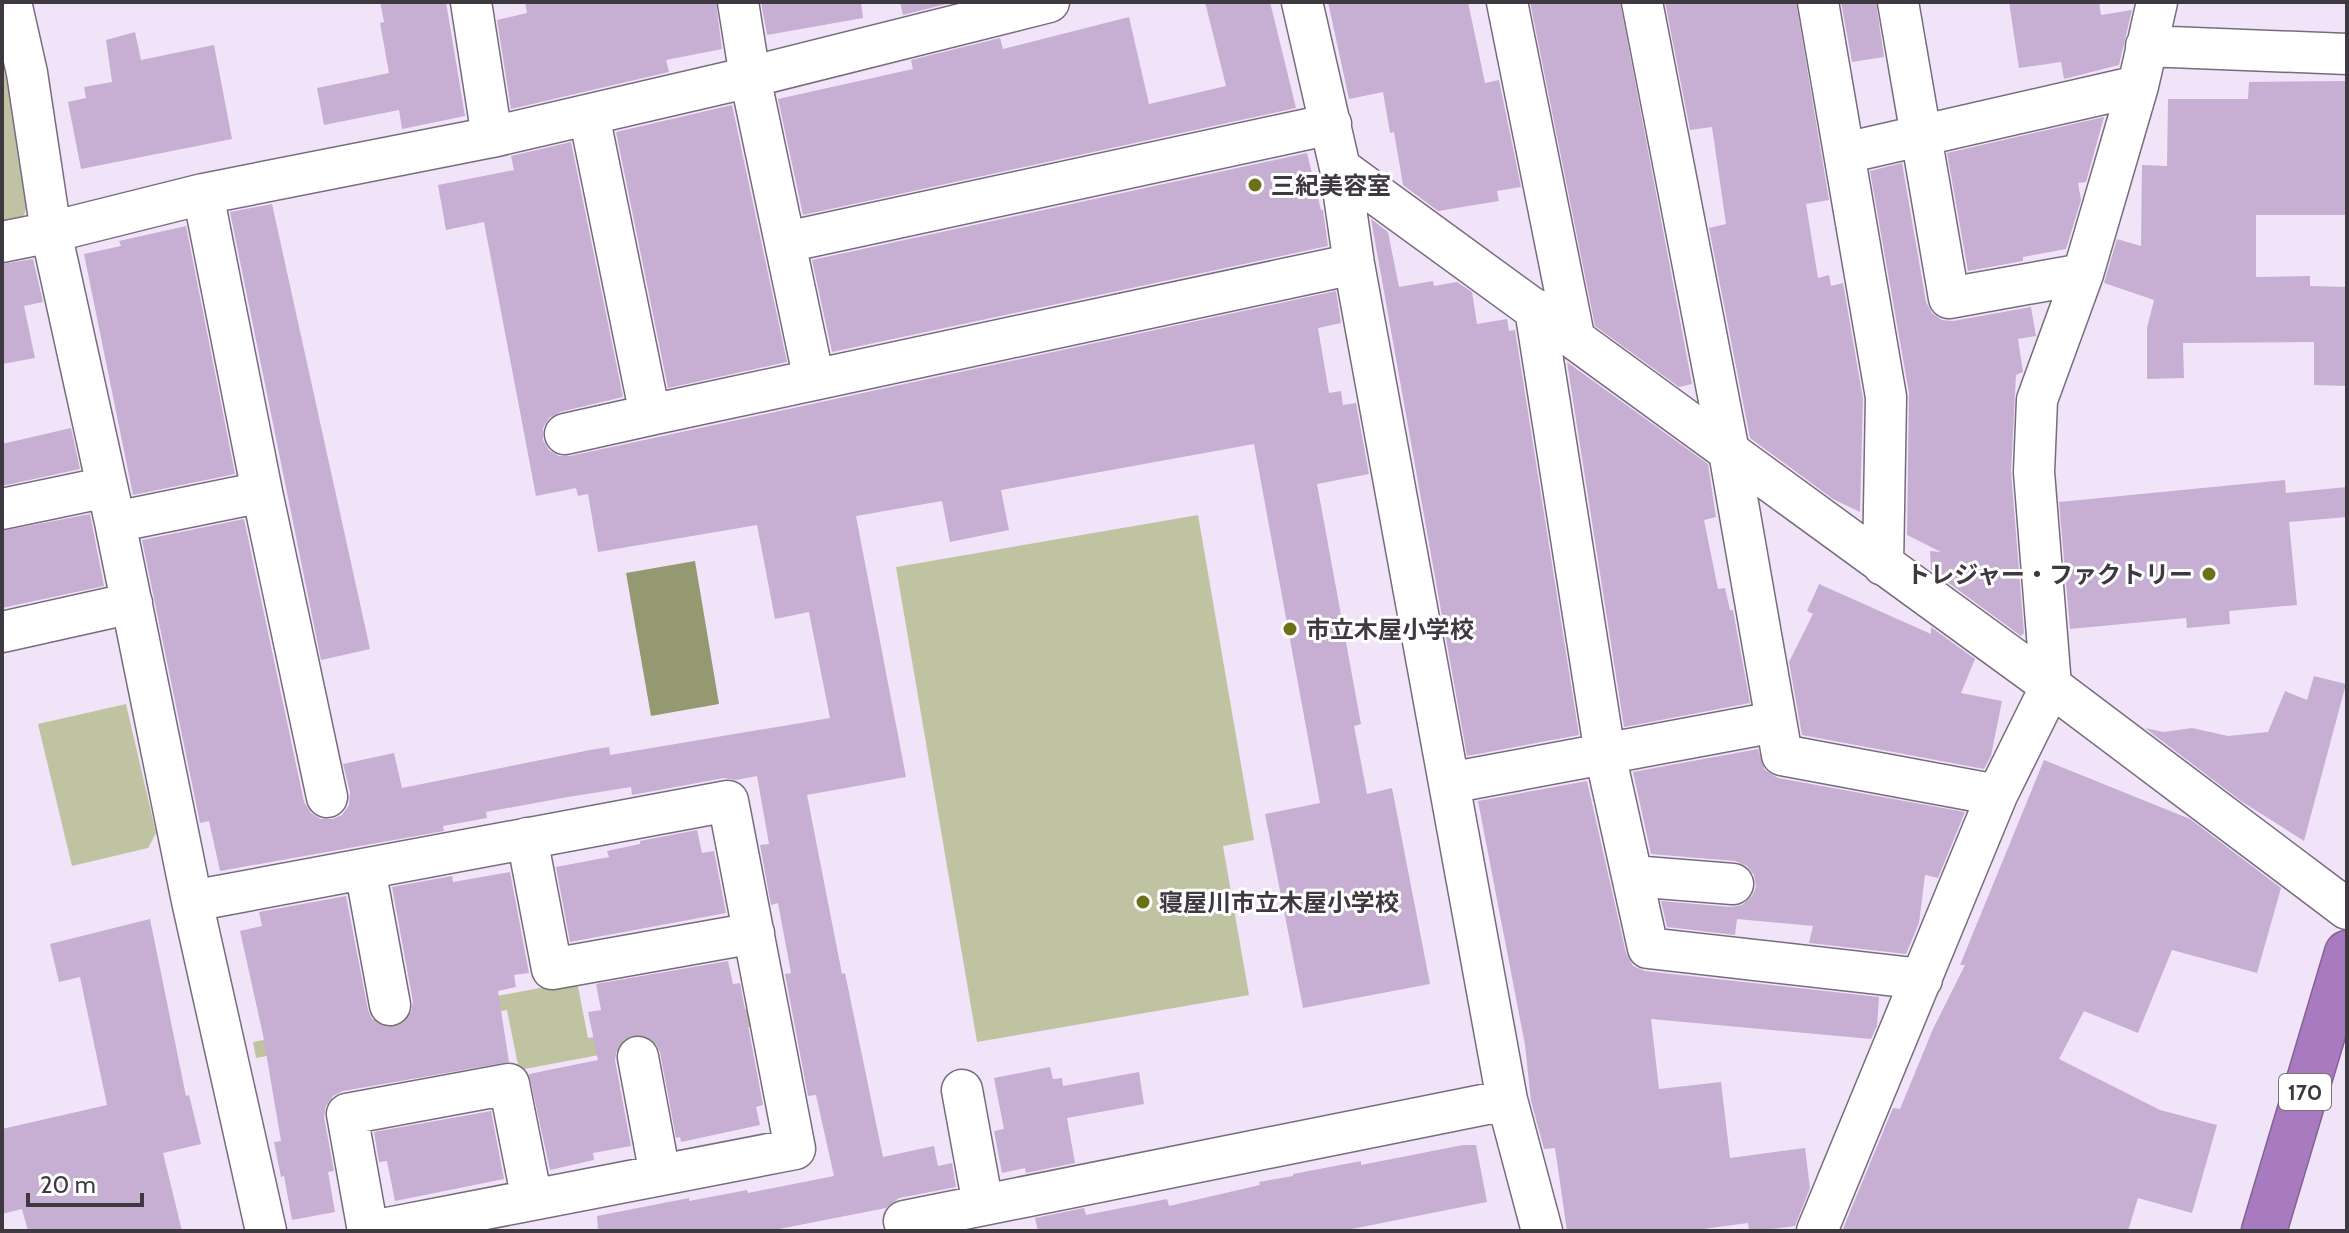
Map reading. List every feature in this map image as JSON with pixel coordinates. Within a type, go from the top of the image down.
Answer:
[{"type":"highway","name":"170","points":[[2264,1231],[2347,953]]},
{"type":"street","points":[[11,2],[27,73],[51,232],[132,603],[192,901],[266,1231]]},
{"type":"street","points":[[471,2],[492,137]]},
{"type":"street","points":[[738,2],[750,77],[814,380]]},
{"type":"street","points":[[2,242],[203,194],[589,115],[1049,2]]},
{"type":"street","points":[[1302,2],[1340,168],[1354,264],[1507,1100],[1542,1231]]},
{"type":"street","points":[[1507,2],[1574,336]]},
{"type":"street","points":[[1642,2],[1729,452],[1782,755],[1997,795]]},
{"type":"street","points":[[1818,2],[1886,397],[1883,565]]},
{"type":"street","points":[[1898,2],[1949,298],[2083,274]]},
{"type":"street","points":[[1817,1231],[1997,795],[2051,686],[2034,472],[2037,400],[2083,274],[2138,86],[2157,2]]},
{"type":"street","points":[[2146,46],[2347,54]]},
{"type":"street","points":[[1845,153],[2138,86]]},
{"type":"street","points":[[589,115],[650,415]]},
{"type":"street","points":[[786,242],[1331,124]]},
{"type":"street","points":[[1340,168],[2051,686],[2347,909]]},
{"type":"street","points":[[203,194],[327,797]]},
{"type":"street","points":[[565,434],[1354,264]]},
{"type":"street","points":[[1535,309],[1605,754],[1648,948],[1922,979]]},
{"type":"street","points":[[2,509],[262,492]]},
{"type":"street","points":[[2,632],[132,603]]},
{"type":"street","points":[[1449,783],[1775,722]]},
{"type":"street","points":[[192,901],[728,801],[795,1149],[532,1200],[370,1231],[347,1114],[509,1084],[532,1200]]},
{"type":"street","points":[[527,838],[552,969],[754,933]]},
{"type":"street","points":[[365,869],[390,1005]]},
{"type":"street","points":[[1632,876],[1733,884]]},
{"type":"street","points":[[638,1057],[660,1175]]},
{"type":"street","points":[[962,1090],[983,1205]]},
{"type":"street","points":[[904,1221],[1507,1100]]},
{"type":"shaded area","points":[[2,59],[30,197],[21,224],[2,227]]},
{"type":"shaded area","points":[[1198,515],[1254,840],[1223,846],[1249,995],[977,1042],[896,567]]},
{"type":"shaded area","points":[[695,561],[719,704],[651,716],[626,573]]},
{"type":"shaded area","points":[[126,704],[156,833],[148,848],[72,866],[38,724]]},
{"type":"shaded area","points":[[577,981],[588,1038],[750,1008],[754,1026],[519,1070],[507,1010],[256,1058],[253,1042]]},
{"type":"building","points":[[380,2],[446,2],[465,116],[402,129],[399,110],[324,125],[317,88],[389,73],[380,23],[384,22]]},
{"type":"building","points":[[525,2],[716,2],[722,49],[666,60],[669,72],[511,109],[497,20],[527,13]]},
{"type":"building","points":[[761,2],[861,2],[863,18],[767,35]]},
{"type":"building","points":[[900,2],[954,2],[903,15]]},
{"type":"building","points":[[1205,2],[1270,2],[1296,108],[803,215],[778,99],[913,69],[911,60],[1000,38],[1003,49],[1129,17],[1149,104],[1226,86]]},
{"type":"building","points":[[1328,2],[1468,2],[1485,83],[1499,80],[1521,187],[1497,191],[1499,201],[1438,211],[1403,185],[1383,92],[1349,99]]},
{"type":"building","points":[[1530,2],[1620,2],[1692,384],[1679,387],[1595,326]]},
{"type":"building","points":[[1665,2],[1796,2],[1829,200],[1806,204],[1818,278],[1829,275],[1831,286],[1843,283],[1863,399],[1860,512],[1833,499],[1750,438],[1709,228],[1726,224],[1712,127],[1690,130]]},
{"type":"building","points":[[1841,2],[1876,2],[1884,57],[1852,62]]},
{"type":"building","points":[[2009,2],[2099,2],[2101,15],[2132,10],[2119,65],[2064,79],[2061,62],[2019,68]]},
{"type":"building","points":[[135,32],[141,60],[214,45],[232,139],[81,169],[68,102],[86,98],[84,87],[112,82],[106,40]]},
{"type":"building","points":[[2347,81],[2347,215],[2256,215],[2256,277],[2310,276],[2310,286],[2347,287],[2347,386],[2314,385],[2314,342],[2183,343],[2184,378],[2147,379],[2147,328],[2154,300],[2104,283],[2117,239],[2141,246],[2142,165],[2167,166],[2168,99],[2248,99],[2249,82]]},
{"type":"building","points":[[732,105],[787,362],[668,388],[616,132]]},
{"type":"building","points":[[2104,117],[2086,182],[2078,183],[2081,200],[2066,249],[1968,271],[1947,153]]},
{"type":"building","points":[[571,142],[623,397],[560,412],[549,418],[543,428],[543,440],[549,450],[559,456],[1336,291],[1341,323],[1318,328],[1329,393],[1341,391],[1343,405],[1356,403],[1369,474],[1317,484],[1361,724],[1354,726],[1367,794],[1392,788],[1430,984],[1303,1008],[1265,814],[1320,803],[1254,444],[1001,490],[1009,530],[950,542],[942,501],[856,516],[906,777],[807,795],[842,974],[845,973],[883,1157],[934,1146],[938,1166],[952,1163],[956,1187],[899,1198],[886,1208],[769,1231],[598,1231],[597,1216],[689,1198],[689,1201],[747,1190],[748,1193],[834,1176],[816,1095],[808,1096],[785,974],[791,973],[778,903],[771,905],[760,845],[769,844],[757,776],[736,780],[724,778],[632,795],[631,787],[568,797],[486,812],[487,818],[443,826],[444,831],[220,871],[209,821],[200,823],[142,540],[244,519],[304,802],[311,813],[321,819],[342,815],[349,805],[350,792],[343,764],[394,753],[402,788],[590,750],[609,747],[610,755],[830,718],[809,612],[775,619],[757,525],[598,552],[588,494],[578,496],[576,488],[536,496],[484,222],[446,230],[438,185],[514,170],[511,156]]},
{"type":"building","points":[[1307,153],[1323,210],[1328,246],[832,352],[812,260]]},
{"type":"building","points":[[1902,163],[1926,302],[1932,313],[1942,320],[1953,321],[2031,307],[2036,336],[2018,339],[2023,372],[2016,375],[2011,471],[2024,633],[2021,636],[1931,570],[1930,551],[1941,552],[1907,535],[1909,393],[1870,171]]},
{"type":"building","points":[[272,204],[370,649],[321,660],[230,212]]},
{"type":"building","points":[[1371,219],[1388,232],[1399,287],[1433,281],[1434,286],[1457,282],[1472,292],[1477,324],[1507,319],[1509,331],[1515,330],[1579,735],[1467,756]]},
{"type":"building","points":[[186,226],[235,474],[133,495],[84,254],[121,246],[119,241]]},
{"type":"building","points":[[33,259],[43,302],[24,306],[35,358],[2,364],[2,264]]},
{"type":"building","points":[[1567,362],[1708,464],[1716,517],[1704,520],[1718,589],[1725,588],[1730,610],[1733,610],[1750,703],[1624,727]]},
{"type":"building","points":[[71,428],[80,469],[2,486],[2,444]]},
{"type":"building","points":[[2285,480],[2286,493],[2347,487],[2347,517],[2289,522],[2297,605],[2229,611],[2230,624],[2187,628],[2186,618],[2070,629],[2059,502]]},
{"type":"building","points":[[90,514],[104,586],[2,608],[2,531]]},
{"type":"building","points":[[1819,584],[1931,634],[1931,627],[1975,659],[1961,693],[2002,701],[1991,756],[1984,769],[1802,735],[1789,662],[1813,614],[1807,611]]},
{"type":"building","points":[[2314,676],[2346,684],[2304,841],[2241,801],[2145,728],[2164,732],[2192,728],[2228,736],[2268,732],[2285,691],[2307,700]]},
{"type":"building","points":[[1758,749],[1765,770],[1778,778],[1965,812],[1938,878],[1925,875],[1919,923],[1906,954],[1809,943],[1813,926],[1737,919],[1735,935],[1667,927],[1661,901],[1731,907],[1742,905],[1756,887],[1754,875],[1747,866],[1735,861],[1651,854],[1633,772]]},
{"type":"building","points":[[2044,760],[2190,819],[2281,888],[2257,973],[2172,950],[2138,1033],[2084,1011],[2059,1059],[2160,1110],[2217,1125],[2192,1213],[2138,1198],[2128,1231],[1842,1231],[1893,1108],[1900,1109],[1933,1029],[1965,965],[1960,965]]},
{"type":"building","points":[[1587,781],[1626,953],[1633,966],[1645,971],[1879,997],[1877,1026],[1871,1039],[1651,1019],[1659,1089],[1721,1082],[1730,1158],[1805,1148],[1810,1188],[1795,1226],[1755,1231],[1749,1231],[1748,1223],[1688,1231],[1567,1231],[1555,1148],[1544,1149],[1531,1101],[1525,1045],[1478,801]]},
{"type":"building","points":[[697,830],[702,853],[714,851],[726,913],[570,942],[556,867],[609,857],[607,851],[640,844],[640,841]]},
{"type":"building","points":[[510,872],[529,973],[514,975],[516,987],[498,991],[509,1062],[343,1091],[333,1096],[326,1106],[324,1117],[334,1171],[328,1172],[335,1212],[292,1220],[274,1142],[281,1141],[263,1035],[240,931],[262,926],[259,912],[346,896],[368,1010],[372,1019],[382,1026],[395,1027],[404,1023],[411,1013],[413,1002],[392,887],[452,876],[453,882]]},
{"type":"building","points":[[150,919],[186,1096],[189,1095],[201,1144],[163,1153],[182,1231],[28,1231],[22,1209],[2,1214],[2,1129],[107,1105],[80,977],[59,982],[50,944]]},
{"type":"building","points":[[728,961],[733,984],[740,983],[763,1105],[756,1107],[760,1125],[681,1142],[680,1137],[676,1138],[660,1052],[655,1042],[646,1036],[633,1035],[623,1040],[615,1060],[631,1146],[593,1153],[594,1160],[550,1170],[529,1074],[598,1060],[588,1012],[601,1010],[596,984]]},
{"type":"building","points":[[1050,1067],[1053,1079],[1062,1078],[1063,1086],[1139,1072],[1144,1104],[1067,1118],[1075,1163],[1026,1173],[1025,1168],[1002,1173],[994,1131],[1004,1129],[994,1078]]},
{"type":"building","points":[[491,1111],[504,1179],[395,1201],[387,1161],[379,1162],[374,1132]]},
{"type":"building","points":[[1476,1145],[1487,1202],[1342,1231],[1038,1231],[1035,1218],[1084,1208],[1086,1215],[1167,1199],[1169,1206],[1260,1185],[1259,1182],[1293,1174],[1361,1161],[1361,1165]]},
{"type":"place","name":"三紀美容室","points":[[1255,185]]},
{"type":"place","name":"トレジャー・ファクトリー","points":[[2209,574]]},
{"type":"place","name":"市立木屋小学校","points":[[1290,629]]},
{"type":"place","name":"寝屋川市立木屋小学校","points":[[1143,902]]}]
